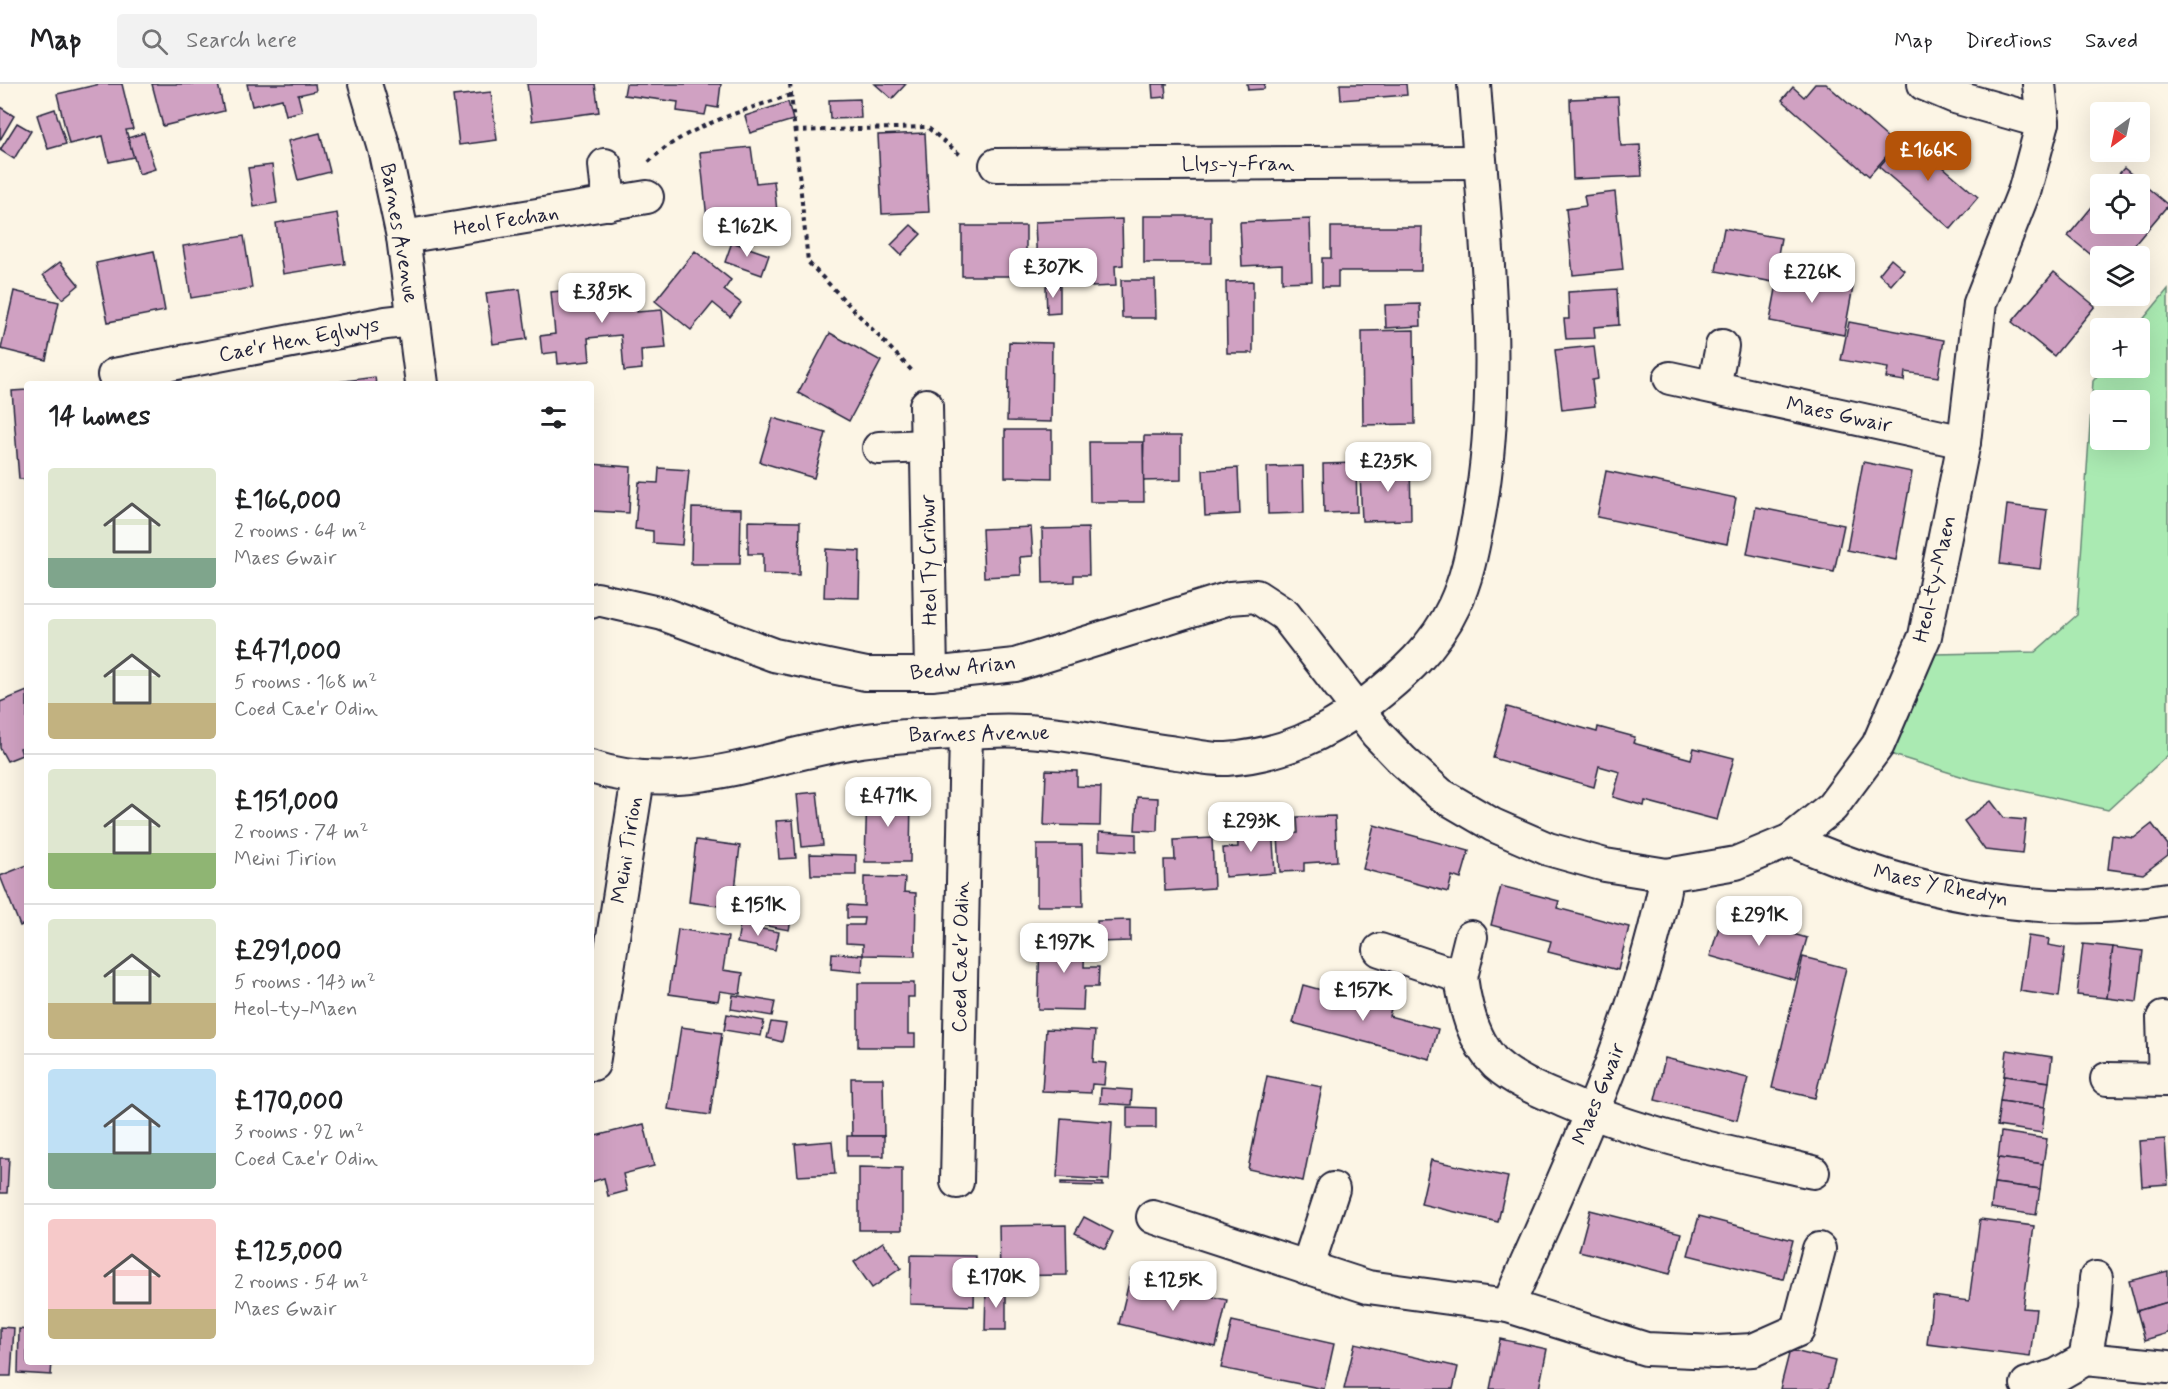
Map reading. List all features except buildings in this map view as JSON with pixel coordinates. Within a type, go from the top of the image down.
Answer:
[{"type":"street","name":"Barnes Avenue","points":[[365,84],[384,148],[403,237],[422,381]]},
{"type":"street","name":"Barnes Avenue","points":[[594,768],[638,778],[710,774],[846,743],[893,736],[1019,729],[1058,732],[1155,750],[1224,759],[1267,753],[1294,745],[1332,729],[1406,672],[1453,609],[1468,572],[1487,472],[1490,282],[1474,84]]},
{"type":"street","points":[[1924,84],[1955,97],[2043,122]]},
{"type":"street","name":"Heol-ty-Maen","points":[[1359,708],[1377,734],[1433,787],[1494,825],[1548,849],[1605,865],[1667,874],[1736,863],[1791,840],[1832,807],[1878,745],[1925,636],[1964,442],[1980,303],[2025,189],[2043,122],[2039,84]]},
{"type":"street","name":"Llys-y-Fran","points":[[996,165],[1480,162]]},
{"type":"street","points":[[605,165],[628,201]]},
{"type":"street","name":"Heol Fechan","points":[[403,237],[628,201]]},
{"type":"street","name":"Cae'r Hen Eglwys","points":[[114,375],[386,323],[413,320]]},
{"type":"street","points":[[1714,387],[1722,346]]},
{"type":"street","name":"Maes Gwair","points":[[1670,378],[1964,442]]},
{"type":"street","name":"Heol Ty Cribwr","points":[[926,405],[931,674]]},
{"type":"street","points":[[879,448],[927,446]]},
{"type":"street","name":"Bedw Arian","points":[[594,600],[597,599],[663,614],[774,655],[866,674],[931,674],[1015,665],[1230,598],[1256,596],[1286,615],[1359,708]]},
{"type":"street","name":"Coed Cae'r Odin","points":[[957,1182],[966,733]]},
{"type":"street","name":"Meini Tirion","points":[[594,1058],[638,778]]},
{"type":"street","name":"Maes Y Rhedyn","points":[[1791,840],[1849,864],[1909,883],[1966,896],[2025,904],[2085,906],[2144,904],[2168,899]]},
{"type":"street","name":"Maes Gwair","points":[[1508,1306],[1592,1113],[1635,1004],[1667,874]]},
{"type":"street","points":[[1471,937],[1461,976],[1464,1002],[1478,1039],[1496,1064],[1532,1087],[1592,1113],[1668,1139],[1814,1172]]},
{"type":"street","points":[[1380,950],[1461,976]]},
{"type":"street","points":[[2107,1079],[2167,1080],[2163,1018]]},
{"type":"street","points":[[1307,1268],[1333,1189]]},
{"type":"street","points":[[1153,1217],[1368,1287],[1508,1306],[1646,1349],[1716,1352],[1753,1350],[1798,1330],[1819,1249]]},
{"type":"street","points":[[2085,1359],[2094,1310],[2096,1278]]},
{"type":"street","points":[[2027,1384],[2057,1375],[2085,1359],[2168,1367]]},
{"type":"path","points":[[790,84],[808,262],[918,377],[926,405]]},
{"type":"path","points":[[628,201],[630,181],[658,152],[727,116],[791,95]]},
{"type":"path","points":[[795,131],[927,127],[969,161],[996,165]]},
{"type":"green space","points":[[2168,289],[2168,755],[2108,810],[1970,779],[1890,754],[1935,654],[2035,652],[2077,615],[2090,425],[2090,450],[2150,450],[2150,390],[2092,390],[2096,378],[2150,378],[2150,318],[2144,318]]}]
